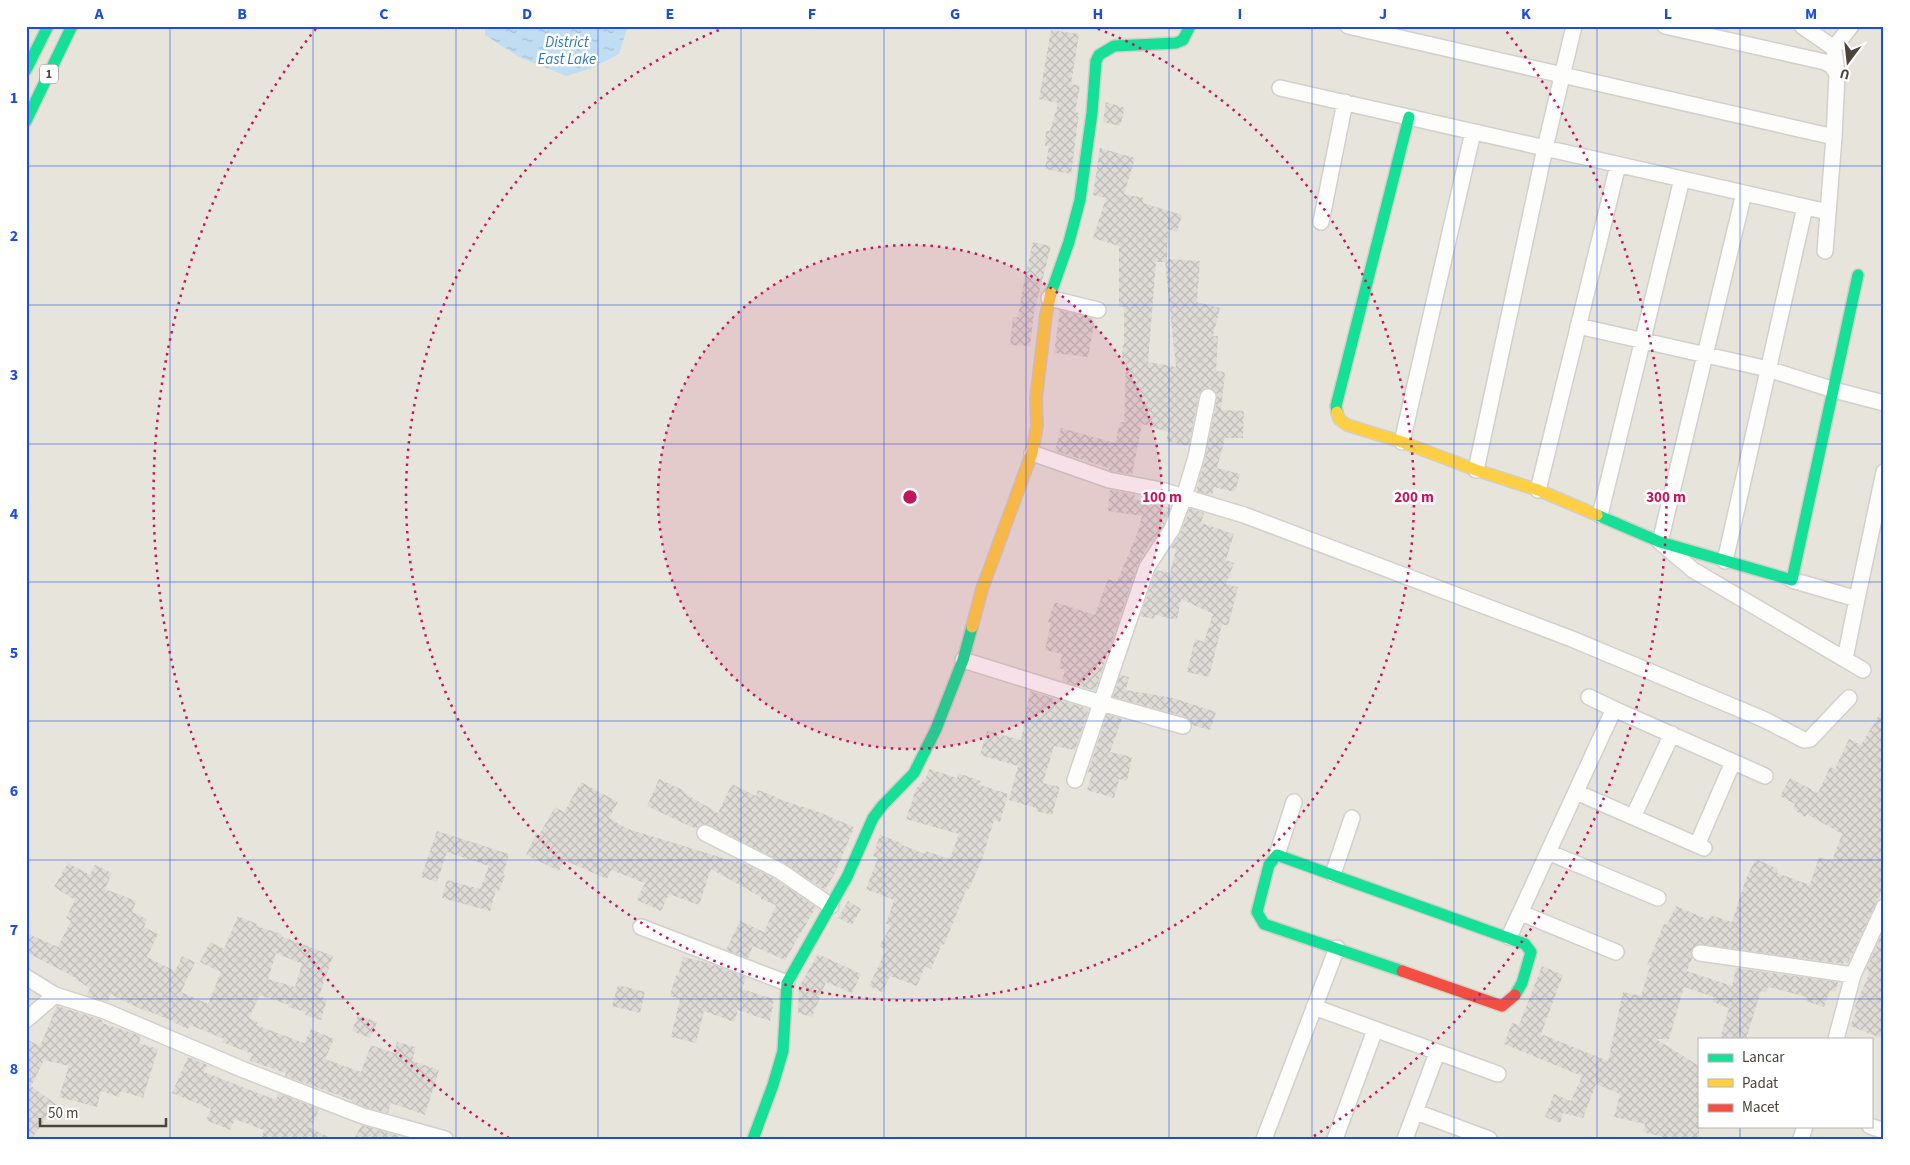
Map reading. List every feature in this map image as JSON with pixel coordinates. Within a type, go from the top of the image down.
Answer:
[{"type":"main road","name":"1","points":[[26,70],[48,26]]},
{"type":"main road","name":"1","points":[[26,121],[72,26]]},
{"type":"main road","points":[[753,1139],[773,1085],[783,1051],[787,984],[848,877],[873,818],[914,773],[936,729],[963,660],[982,589],[1032,453],[1037,426],[1036,398],[1049,298],[1069,242],[1080,200],[1092,113],[1096,61],[1100,55],[1114,46],[1176,43],[1183,40],[1190,26]]},
{"type":"main road","points":[[1409,117],[1336,406],[1339,419],[1347,425],[1402,442],[1476,470],[1538,490],[1660,542],[1792,580],[1858,275]]},
{"type":"main road","points":[[1277,855],[1525,944],[1531,952],[1517,995],[1510,1002],[1502,1006],[1264,924],[1257,912],[1269,865],[1277,855]]},
{"type":"street","points":[[1348,26],[1834,138]]},
{"type":"street","points":[[1476,470],[1545,148],[1574,26]]},
{"type":"street","points":[[1665,26],[1825,62],[1832,66],[1837,74]]},
{"type":"street","points":[[1802,26],[1834,48]]},
{"type":"street","points":[[1824,252],[1834,138],[1837,74],[1834,48],[1851,26]]},
{"type":"street","points":[[1280,88],[1828,212]]},
{"type":"street","points":[[1321,222],[1344,102]]},
{"type":"street","points":[[1402,442],[1473,132]]},
{"type":"street","points":[[1538,490],[1618,165]]},
{"type":"street","points":[[1600,515],[1682,179]]},
{"type":"street","points":[[1744,193],[1660,542],[1693,570],[1864,670]]},
{"type":"street","points":[[1725,561],[1805,207]]},
{"type":"street","points":[[1049,298],[1098,310]]},
{"type":"street","points":[[1578,326],[1768,369],[1834,390],[1884,403]]},
{"type":"street","points":[[1075,780],[1147,567],[1172,528],[1184,497],[1196,457],[1208,397]]},
{"type":"street","points":[[1032,453],[1109,480],[1184,497],[1244,515],[1572,639],[1763,719],[1804,740],[1810,739],[1849,698]]},
{"type":"street","points":[[1845,658],[1857,598],[1877,537],[1884,472]]},
{"type":"street","points":[[1792,580],[1857,598]]},
{"type":"street","points":[[963,660],[1101,703],[1183,726]]},
{"type":"street","points":[[1589,697],[1765,776]]},
{"type":"street","points":[[1509,937],[1614,709]]},
{"type":"street","points":[[1633,817],[1672,734]]},
{"type":"street","points":[[1576,792],[1701,847],[1733,762]]},
{"type":"street","points":[[1277,855],[1294,802]]},
{"type":"street","points":[[1333,874],[1352,818]]},
{"type":"street","points":[[705,833],[780,871],[832,906]]},
{"type":"street","points":[[1548,852],[1658,898]]},
{"type":"street","points":[[1836,1038],[1853,975],[1884,906]]},
{"type":"street","points":[[1521,913],[1616,952]]},
{"type":"street","points":[[641,927],[787,984]]},
{"type":"street","points":[[1264,1139],[1337,948]]},
{"type":"street","points":[[1700,953],[1853,975]]},
{"type":"street","points":[[26,977],[56,995],[104,1011],[244,1070],[363,1116],[445,1139]]},
{"type":"street","points":[[26,1020],[56,995]]},
{"type":"street","points":[[1314,1008],[1498,1074]]},
{"type":"street","points":[[1335,1139],[1375,1030]]},
{"type":"street","points":[[1405,1139],[1437,1053]]},
{"type":"street","points":[[1416,1112],[1489,1139]]},
{"type":"street","points":[[1872,1127],[1884,1131]]},
{"type":"shaded area","points":[[26,26],[1884,26],[1884,1139],[26,1139]]},
{"type":"water","name":"District East Lake","points":[[485,26],[628,26],[619,54],[594,67],[567,76],[519,57],[485,35]]},
{"type":"building","points":[[1051,30],[1079,34],[1071,84],[1080,86],[1075,112],[1079,113],[1071,174],[1045,169],[1049,146],[1045,146],[1046,131],[1050,131],[1058,103],[1039,99]]},
{"type":"building","points":[[1106,102],[1125,108],[1120,126],[1103,122]]},
{"type":"building","points":[[1100,148],[1135,158],[1124,194],[1144,198],[1143,203],[1182,215],[1177,232],[1168,229],[1167,259],[1200,261],[1197,302],[1220,308],[1213,336],[1218,336],[1216,371],[1225,372],[1221,410],[1244,411],[1243,438],[1225,438],[1217,468],[1240,474],[1235,492],[1214,487],[1212,496],[1196,491],[1205,459],[1217,399],[1217,394],[1210,388],[1205,388],[1199,395],[1189,446],[1166,441],[1168,432],[1142,424],[1132,475],[1111,471],[1109,468],[1055,451],[1061,428],[1115,443],[1120,422],[1124,422],[1126,365],[1121,365],[1124,345],[1124,307],[1119,307],[1119,246],[1093,238],[1106,198],[1093,195]],"holes":[[[1156,262],[1165,262],[1176,367],[1148,362]]]},
{"type":"building","points":[[1033,242],[1051,246],[1034,312],[1030,346],[1010,345],[1013,317],[1018,317]]},
{"type":"building","points":[[1060,310],[1095,319],[1088,357],[1054,353]]},
{"type":"building","points":[[1110,490],[1135,495],[1134,499],[1170,508],[1164,525],[1151,541],[1138,564],[1095,691],[1062,681],[1065,670],[1059,668],[1062,654],[1045,650],[1051,623],[1048,622],[1055,602],[1095,615],[1108,579],[1117,582],[1137,534],[1142,516],[1108,511]]},
{"type":"building","points":[[1190,508],[1204,513],[1201,523],[1234,534],[1226,560],[1234,563],[1226,584],[1238,587],[1228,626],[1222,624],[1209,677],[1187,672],[1195,639],[1204,642],[1213,614],[1181,599],[1177,620],[1155,615],[1154,619],[1140,616],[1156,570],[1170,573],[1176,549],[1171,548],[1181,532]]},
{"type":"building","points":[[1120,675],[1129,677],[1126,690],[1173,698],[1216,712],[1210,730],[1192,725],[1186,717],[1113,697]]},
{"type":"building","points":[[1030,691],[1089,709],[1075,750],[1054,746],[1043,783],[1060,787],[1052,815],[1009,800],[1018,766],[980,755],[987,731],[1021,740]]},
{"type":"building","points":[[1884,707],[1884,886],[1848,963],[1844,961],[1843,964],[1698,944],[1691,951],[1692,958],[1687,971],[1732,986],[1736,968],[1838,982],[1835,992],[1830,990],[1824,1007],[1806,1001],[1807,997],[1768,987],[1766,993],[1761,991],[1746,1038],[1720,1038],[1729,1008],[1713,1002],[1714,997],[1684,987],[1669,1039],[1656,1039],[1698,1065],[1699,1139],[1672,1139],[1643,1132],[1645,1124],[1614,1117],[1620,1094],[1596,1084],[1583,1118],[1563,1113],[1560,1123],[1545,1117],[1554,1094],[1571,1101],[1582,1076],[1504,1044],[1512,1023],[1519,1025],[1542,966],[1563,975],[1541,1034],[1608,1061],[1623,992],[1641,996],[1650,966],[1647,965],[1664,924],[1667,925],[1676,906],[1709,920],[1710,915],[1732,922],[1747,876],[1756,859],[1778,869],[1777,873],[1810,885],[1819,857],[1832,861],[1842,834],[1807,814],[1805,817],[1793,809],[1795,804],[1780,796],[1790,778],[1818,793],[1830,767],[1835,769],[1849,739],[1861,745]]},
{"type":"building","points":[[1107,714],[1122,719],[1110,752],[1132,757],[1127,781],[1119,779],[1114,798],[1087,790],[1092,773],[1088,772]]},
{"type":"building","points":[[930,769],[957,778],[958,773],[981,781],[980,785],[1008,794],[1000,822],[994,820],[982,859],[969,889],[967,888],[944,945],[942,944],[931,969],[925,966],[917,986],[890,976],[882,992],[869,986],[886,950],[879,946],[891,926],[886,924],[894,900],[866,889],[878,858],[873,856],[880,835],[925,854],[926,851],[950,859],[959,834],[906,819],[916,789],[925,779]]},
{"type":"building","points":[[659,779],[685,791],[684,793],[718,813],[732,784],[756,796],[758,790],[776,798],[812,809],[854,827],[836,871],[825,890],[784,863],[709,825],[700,825],[696,829],[647,806]]},
{"type":"building","points":[[581,782],[618,802],[609,818],[628,829],[736,862],[737,860],[775,879],[816,907],[785,960],[753,946],[748,958],[726,950],[740,921],[764,932],[776,905],[761,899],[761,897],[711,869],[699,905],[669,894],[661,911],[637,900],[645,883],[611,870],[607,879],[564,860],[559,871],[526,855],[536,834],[539,835],[555,807],[564,812]]},
{"type":"building","points":[[437,831],[509,854],[503,875],[505,876],[499,891],[496,890],[490,911],[442,898],[447,880],[480,889],[489,866],[447,852],[437,882],[421,877]]},
{"type":"building","points":[[68,863],[90,875],[95,865],[112,873],[105,889],[136,901],[132,912],[147,919],[144,927],[158,934],[147,957],[175,971],[182,956],[195,962],[181,992],[208,1004],[221,972],[200,962],[210,942],[224,949],[238,916],[257,924],[256,926],[282,934],[281,936],[333,956],[319,996],[327,999],[321,1020],[305,1015],[306,1012],[288,1007],[289,1005],[260,995],[249,1018],[258,1022],[256,1025],[304,1043],[311,1029],[334,1039],[325,1059],[361,1072],[371,1045],[394,1053],[397,1042],[416,1047],[412,1061],[439,1070],[425,1115],[391,1103],[388,1113],[365,1107],[352,1102],[352,1100],[285,1076],[286,1073],[250,1061],[252,1054],[222,1042],[224,1039],[190,1025],[188,1029],[110,994],[108,1002],[87,996],[90,988],[76,978],[26,952],[26,933],[58,947],[71,921],[66,918],[75,900],[54,887]],"holes":[[[276,953],[302,964],[295,987],[268,979]]]},
{"type":"building","points":[[848,901],[861,909],[852,925],[838,918]]},
{"type":"building","points":[[1882,934],[1884,934],[1884,1039],[1850,1026],[1857,1010],[1854,1008],[1868,977],[1869,971],[1866,969]]},
{"type":"building","points":[[818,954],[861,974],[852,993],[826,982],[812,1017],[798,1013],[799,987]]},
{"type":"building","points":[[683,957],[709,963],[746,977],[742,989],[774,999],[770,1021],[738,1010],[734,1022],[704,1011],[696,1043],[671,1037],[680,999],[670,996]]},
{"type":"building","points":[[618,985],[645,992],[640,1013],[612,1006]]},
{"type":"building","points":[[57,1006],[102,1020],[102,1023],[141,1036],[139,1043],[158,1049],[143,1098],[121,1091],[119,1097],[101,1091],[97,1107],[59,1097],[69,1066],[44,1060],[31,1086],[57,1105],[31,1139],[26,1139],[26,1039],[40,1046]]},
{"type":"building","points":[[358,1015],[377,1022],[370,1038],[352,1031]]},
{"type":"building","points":[[188,1057],[207,1065],[204,1072],[276,1100],[278,1093],[319,1109],[311,1128],[332,1139],[261,1139],[264,1130],[235,1119],[230,1130],[206,1120],[211,1109],[172,1093]]},
{"type":"building","points":[[362,1125],[396,1135],[404,1139],[354,1139]]},
{"type":"traffic: fast","points":[[26,70],[48,26]]},
{"type":"traffic: fast","points":[[26,121],[72,26]]},
{"type":"traffic: fast","points":[[1051,293],[1069,242],[1080,200],[1092,113],[1096,61],[1099,55],[1114,46],[1176,43],[1183,40],[1190,26]]},
{"type":"traffic: fast","points":[[1337,412],[1336,406],[1409,117]]},
{"type":"traffic: fast","points":[[1597,515],[1660,542],[1792,580],[1858,275]]},
{"type":"traffic: fast","points":[[753,1139],[773,1085],[783,1051],[787,983],[847,877],[873,818],[914,773],[936,729],[963,660],[972,627]]},
{"type":"traffic: fast","points":[[1277,855],[1525,944],[1531,952],[1522,983],[1515,995]]},
{"type":"traffic: fast","points":[[1277,855],[1269,865],[1257,912],[1264,924],[1402,971]]},
{"type":"traffic: slow","points":[[972,627],[982,589],[1032,453],[1037,426],[1036,398],[1046,315],[1051,293]]},
{"type":"traffic: slow","points":[[1337,412],[1339,419],[1347,425],[1402,442],[1476,470],[1538,490],[1597,515]]},
{"type":"traffic: jam","points":[[1402,971],[1502,1006],[1515,995]]}]
